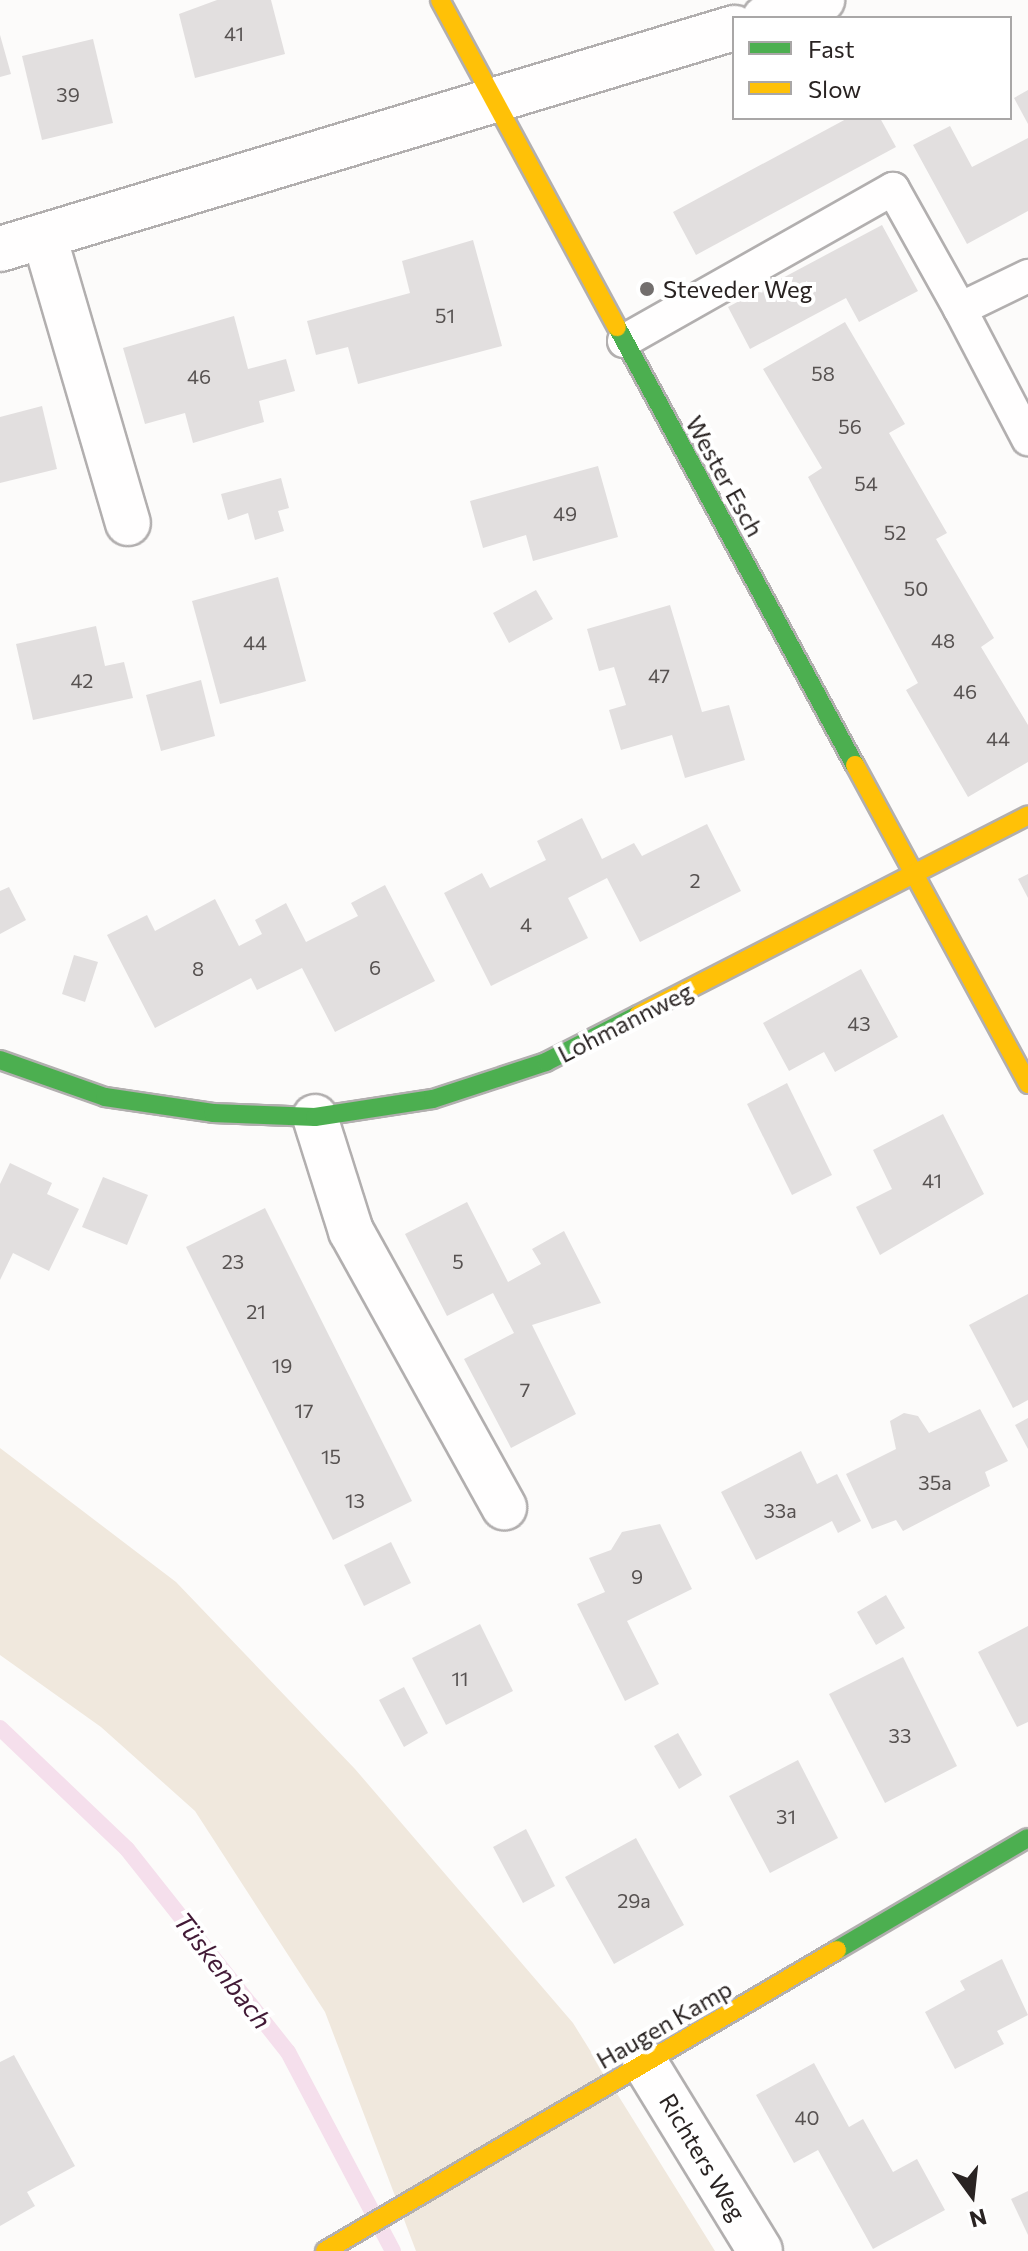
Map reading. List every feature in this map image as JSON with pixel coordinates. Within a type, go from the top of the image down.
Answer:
[{"type":"street","name":"Wester Esch","points":[[440,0],[489,101],[624,341],[1028,1084]]},
{"type":"street","points":[[771,16],[822,0]]},
{"type":"street","points":[[0,249],[732,29]]},
{"type":"street","points":[[44,236],[128,523]]},
{"type":"street","points":[[917,876],[1028,815]]},
{"type":"street","name":"Lohmannweg","points":[[0,1060],[105,1097],[213,1113],[315,1117],[433,1099],[546,1062],[917,876]]},
{"type":"street","points":[[315,1117],[351,1231],[504,1507]]},
{"type":"street","name":"Haugen Kamp","points":[[325,2251],[1028,1838]]},
{"type":"street","name":"Richters Weg","points":[[645,2063],[760,2251]]},
{"type":"lane","points":[[624,341],[893,189],[1028,439]]},
{"type":"lane","points":[[960,309],[1028,276]]},
{"type":"shaded area","points":[[0,1448],[176,1582],[355,1769],[573,2023],[715,2251],[416,2251],[325,2012],[195,1811],[101,1727],[0,1655]]},
{"type":"building","points":[[217,0],[271,0],[285,54],[195,78],[179,14]]},
{"type":"building","points":[[0,35],[11,74],[0,77]]},
{"type":"building","points":[[93,39],[113,123],[42,140],[22,56]]},
{"type":"building","points":[[1028,90],[1028,124],[1014,98]]},
{"type":"building","points":[[844,120],[881,120],[896,147],[696,255],[673,212]]},
{"type":"building","points":[[950,126],[972,167],[1028,138],[1028,211],[967,244],[913,145]]},
{"type":"building","points":[[882,225],[918,291],[859,322],[846,298],[750,349],[728,307]]},
{"type":"building","points":[[473,240],[502,346],[358,384],[348,347],[316,355],[307,321],[410,293],[402,261]]},
{"type":"building","points":[[234,316],[248,369],[286,359],[295,391],[259,401],[264,422],[193,443],[185,413],[145,424],[123,348]]},
{"type":"building","points":[[845,322],[905,424],[889,433],[947,533],[936,539],[994,638],[981,647],[1028,725],[1028,762],[968,797],[906,690],[918,683],[808,477],[822,468],[763,369]]},
{"type":"building","points":[[42,406],[57,469],[0,483],[0,417]]},
{"type":"building","points":[[598,466],[618,537],[533,561],[526,535],[483,548],[470,501]]},
{"type":"building","points":[[281,478],[289,508],[278,511],[284,531],[255,540],[248,513],[228,520],[221,494]]},
{"type":"building","points":[[278,577],[306,681],[220,704],[192,601]]},
{"type":"building","points":[[536,590],[553,619],[509,643],[493,613]]},
{"type":"building","points":[[670,605],[702,712],[729,705],[745,760],[685,778],[672,735],[621,750],[609,710],[626,705],[614,667],[599,671],[587,629]]},
{"type":"building","points":[[96,626],[105,666],[124,662],[133,698],[33,720],[16,644]]},
{"type":"building","points":[[201,680],[215,736],[161,751],[146,695]]},
{"type":"building","points":[[582,818],[602,859],[634,843],[642,856],[707,824],[741,891],[640,942],[607,878],[568,898],[588,938],[491,986],[444,893],[482,873],[490,888],[546,860],[537,841]]},
{"type":"building","points":[[1028,874],[1028,898],[1018,879]]},
{"type":"building","points":[[385,885],[435,981],[335,1032],[302,968],[257,990],[251,978],[155,1028],[107,935],[147,915],[155,931],[215,899],[239,946],[262,934],[255,920],[286,903],[306,942],[358,916],[351,903]]},
{"type":"building","points":[[9,887],[26,920],[0,934],[0,891]]},
{"type":"building","points":[[74,955],[98,962],[85,1002],[62,994]]},
{"type":"building","points":[[861,969],[898,1037],[835,1072],[824,1052],[789,1071],[763,1023]]},
{"type":"building","points":[[787,1083],[832,1175],[792,1195],[747,1104]]},
{"type":"building","points":[[943,1114],[984,1194],[880,1255],[856,1207],[892,1189],[873,1150]]},
{"type":"building","points":[[10,1163],[52,1183],[47,1194],[79,1209],[49,1271],[13,1253],[0,1280],[0,1184]]},
{"type":"building","points":[[103,1177],[148,1195],[127,1245],[82,1227]]},
{"type":"building","points":[[467,1202],[508,1282],[541,1264],[532,1249],[564,1231],[601,1303],[532,1325],[576,1414],[511,1448],[464,1359],[514,1333],[493,1293],[447,1316],[405,1234]]},
{"type":"building","points":[[265,1208],[412,1501],[333,1540],[186,1247]]},
{"type":"building","points":[[1028,1294],[1028,1400],[1013,1408],[969,1325]]},
{"type":"building","points":[[980,1409],[1008,1461],[985,1472],[990,1486],[903,1531],[896,1520],[872,1529],[846,1474],[896,1449],[890,1421],[904,1413],[918,1416],[929,1433]]},
{"type":"building","points":[[1028,1418],[1028,1449],[1015,1425]]},
{"type":"building","points":[[801,1451],[817,1484],[837,1474],[861,1521],[838,1533],[832,1521],[756,1560],[721,1492]]},
{"type":"building","points":[[660,1524],[692,1589],[627,1621],[659,1684],[625,1701],[577,1604],[605,1592],[589,1558],[611,1550],[622,1532]]},
{"type":"building","points":[[391,1542],[411,1583],[364,1606],[344,1565]]},
{"type":"building","points":[[886,1595],[905,1628],[876,1645],[857,1612]]},
{"type":"building","points":[[480,1624],[513,1691],[446,1725],[412,1658]]},
{"type":"building","points":[[1028,1626],[1028,1722],[1017,1727],[978,1652]]},
{"type":"building","points":[[903,1657],[957,1766],[885,1803],[829,1694]]},
{"type":"building","points":[[404,1687],[428,1733],[404,1747],[379,1700]]},
{"type":"building","points":[[678,1733],[702,1775],[679,1789],[654,1746]]},
{"type":"building","points":[[798,1760],[838,1838],[770,1873],[729,1796]]},
{"type":"building","points":[[526,1829],[555,1886],[523,1903],[493,1847]]},
{"type":"building","points":[[636,1838],[684,1925],[614,1964],[565,1877]]},
{"type":"building","points":[[1002,1959],[1028,2015],[997,2031],[1004,2044],[955,2069],[925,2012],[965,1990],[960,1981]]},
{"type":"building","points":[[14,2055],[75,2166],[27,2192],[35,2206],[0,2226],[0,2062]]},
{"type":"building","points":[[814,2063],[849,2127],[863,2119],[893,2172],[917,2159],[945,2210],[873,2249],[818,2150],[794,2163],[756,2095]]},
{"type":"building","points":[[1028,2191],[1028,2235],[1011,2199]]},
{"type":"waterway","name":"Tüskenbach","points":[[0,1728],[127,1849],[288,2052],[393,2251]]},
{"type":"traffic: fast","points":[[617,327],[855,765]]},
{"type":"traffic: fast","points":[[0,1060],[105,1097],[213,1113],[315,1117],[433,1099],[546,1062],[638,1015]]},
{"type":"traffic: fast","points":[[837,1950],[1028,1838]]},
{"type":"traffic: slow","points":[[440,0],[617,327]]},
{"type":"traffic: slow","points":[[855,765],[1028,1084]]},
{"type":"traffic: slow","points":[[638,1015],[1028,815]]},
{"type":"traffic: slow","points":[[325,2251],[837,1950]]},
{"type":"place","name":"Steveder Weg","points":[[647,289]]}]
